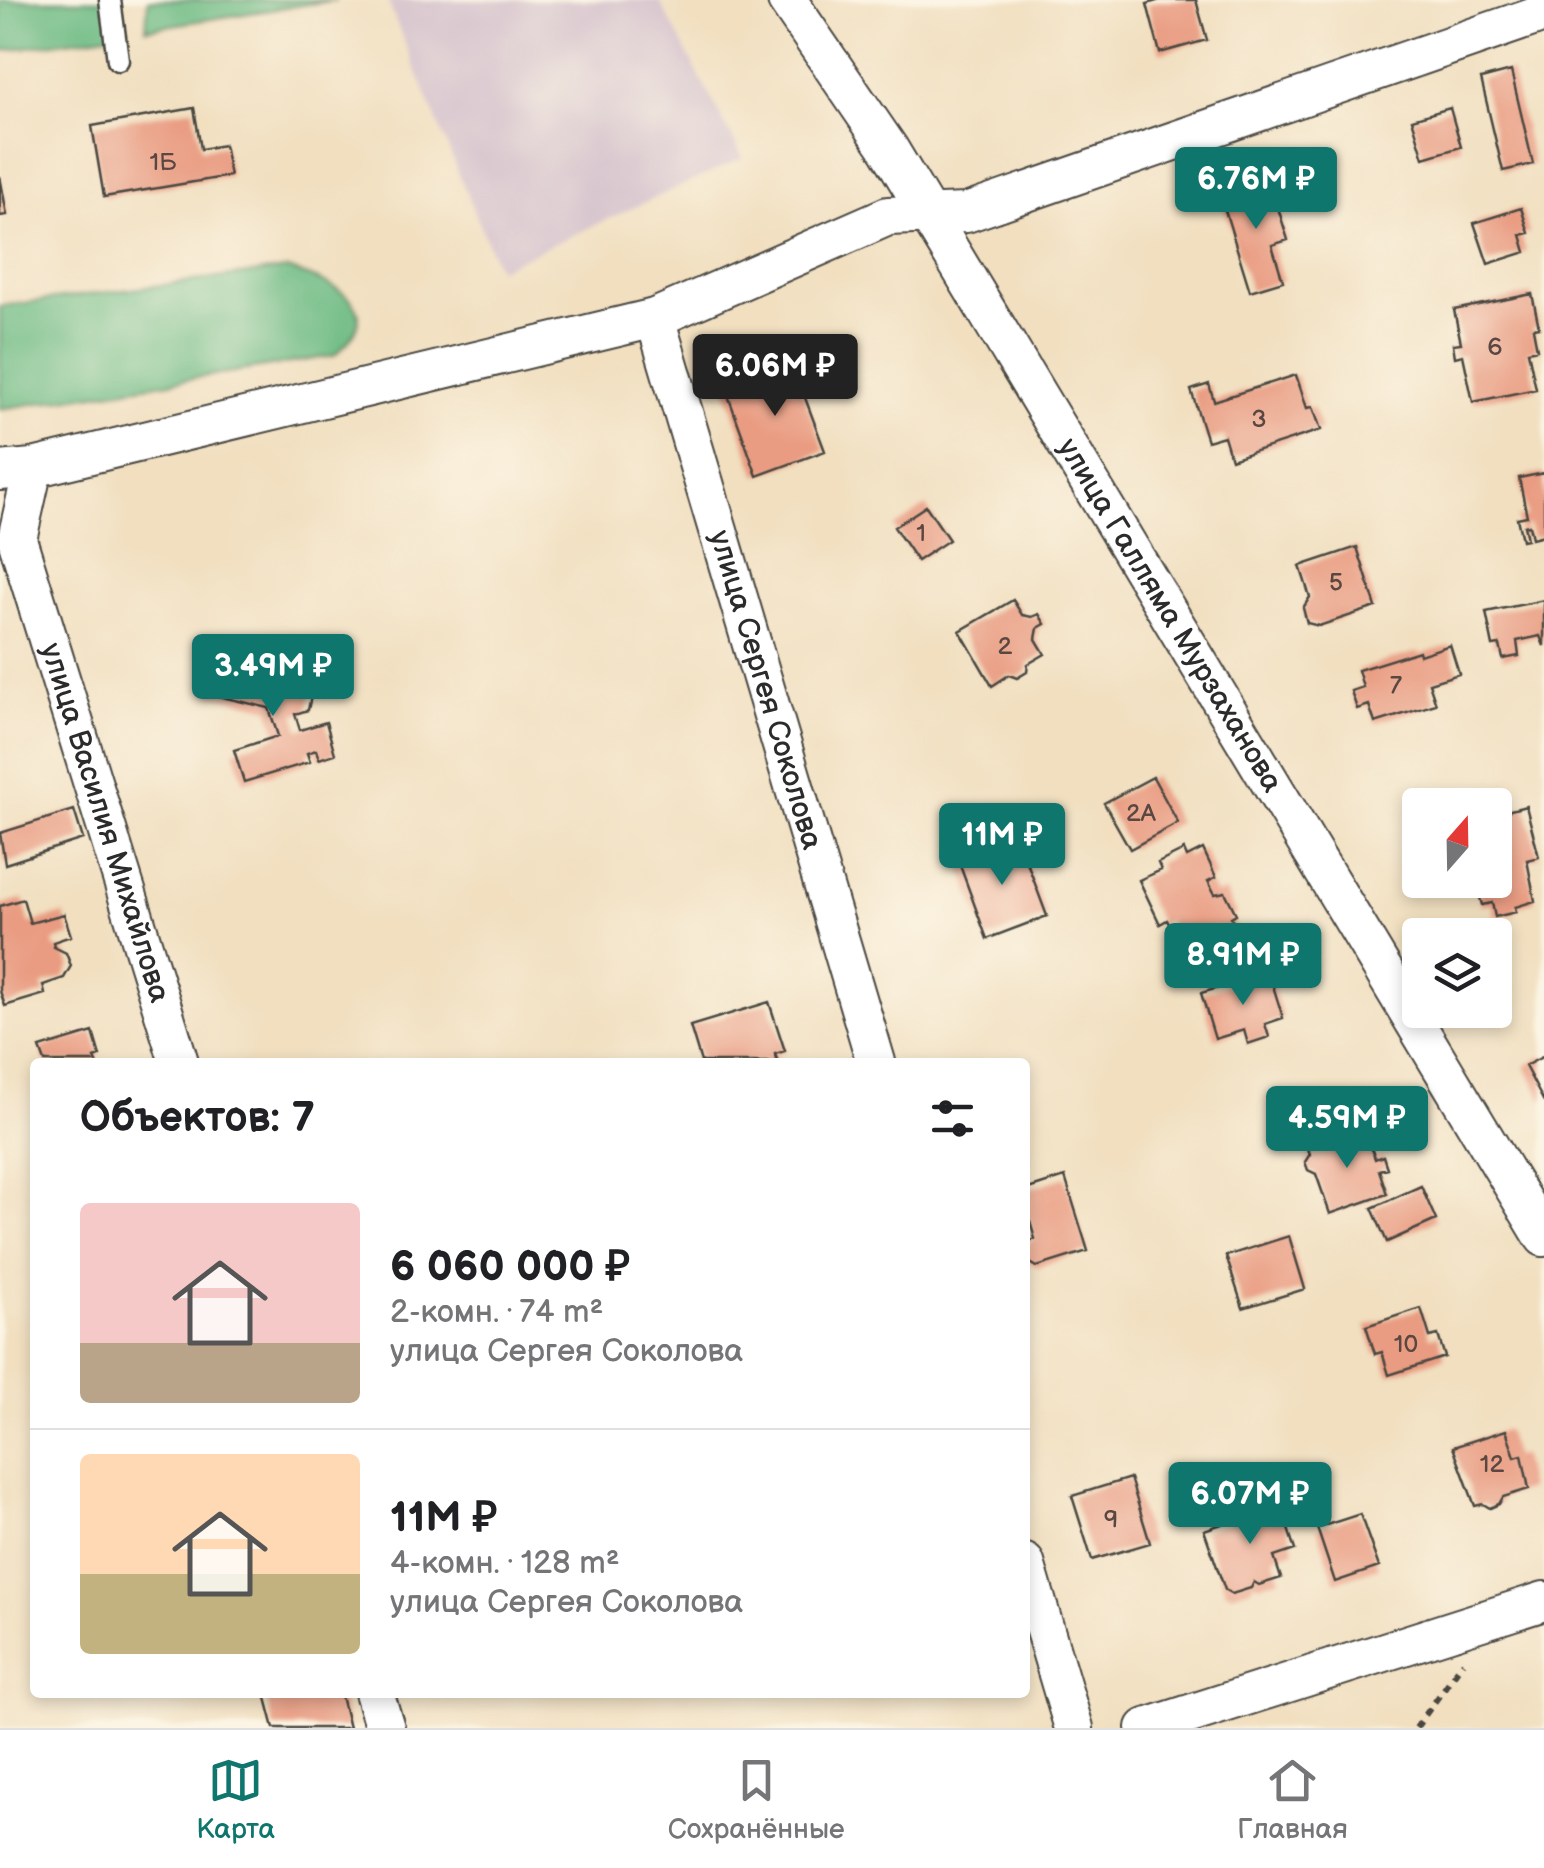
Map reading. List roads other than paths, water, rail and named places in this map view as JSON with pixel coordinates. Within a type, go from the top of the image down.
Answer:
[{"type":"street","name":"улица Галляма Мурзаханова","points":[[787,0],[927,212],[1544,1237]]},
{"type":"street","points":[[16,470],[654,318],[888,216],[966,212],[1543,18]]},
{"type":"street","name":"улица Сергея Соколова","points":[[654,318],[875,1058]]},
{"type":"street","name":"улица Василия Михайлова","points":[[16,470],[17,538],[178,1058]]},
{"type":"street","points":[[1030,1580],[1074,1728]]},
{"type":"street","points":[[1146,1728],[1544,1601]]},
{"type":"street","points":[[376,1698],[385,1728]]},
{"type":"lane","points":[[110,0],[118,60]]}]
